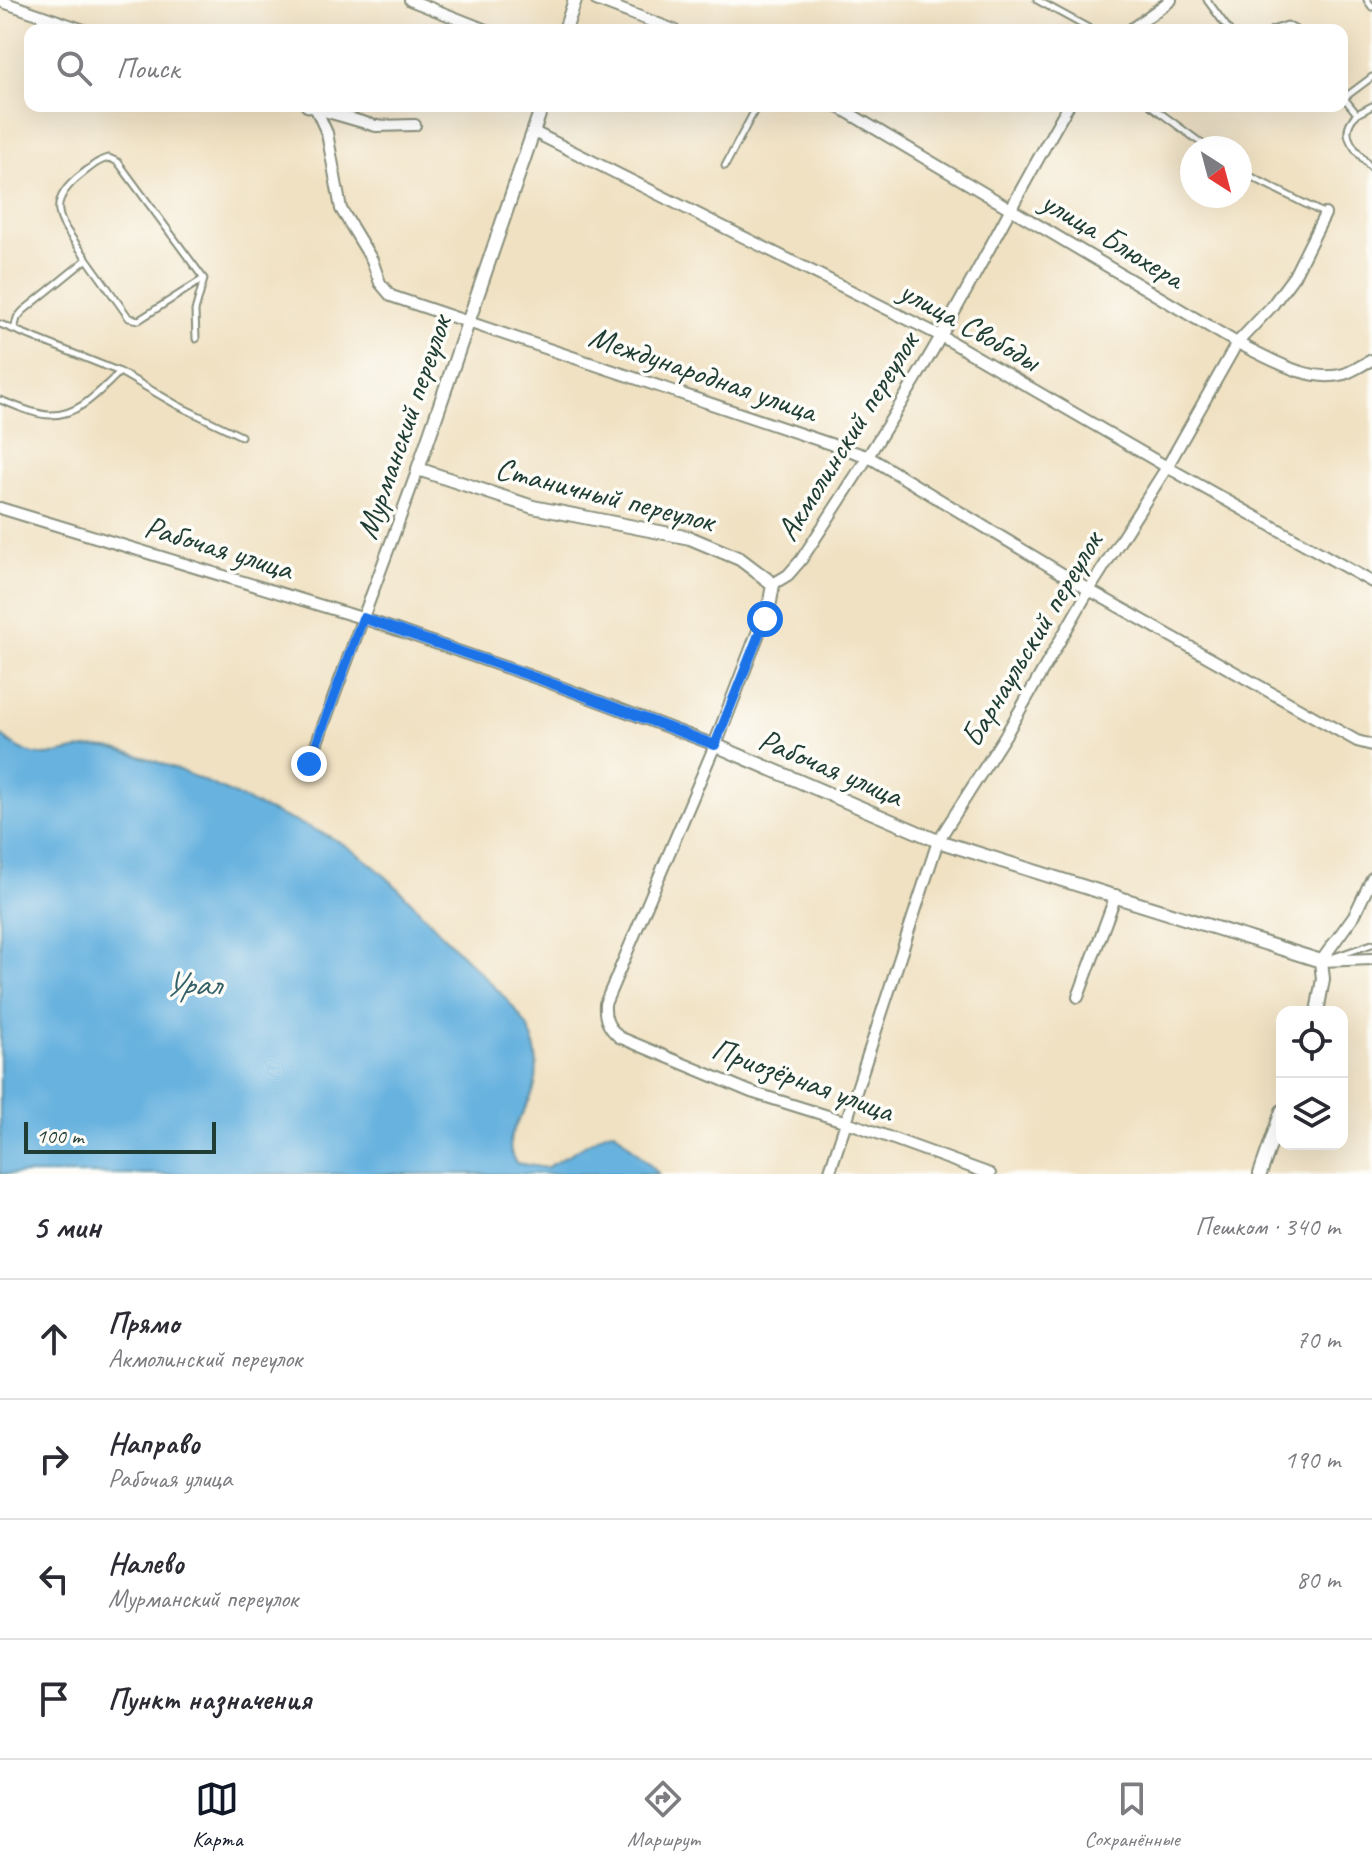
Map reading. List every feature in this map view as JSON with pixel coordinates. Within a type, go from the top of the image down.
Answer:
[{"type":"street","points":[[410,0],[471,24]]},
{"type":"street","points":[[567,24],[575,0]]},
{"type":"street","points":[[596,0],[658,24]]},
{"type":"street","points":[[1138,24],[1171,0]]},
{"type":"street","points":[[0,1],[67,24]]},
{"type":"street","name":"Международная улица","points":[[314,112],[327,133],[341,209],[372,260],[380,283],[391,296],[869,457],[1089,590],[1357,741],[1372,745]]},
{"type":"street","points":[[326,112],[376,126],[415,125]]},
{"type":"street","name":"Мурманский переулок","points":[[309,764],[418,469],[540,112]]},
{"type":"street","name":"улица Блюхера","points":[[847,112],[1237,343],[1301,372],[1325,376],[1344,374],[1372,360]]},
{"type":"street","name":"Акмолинский переулок","points":[[606,1022],[605,1004],[715,745],[765,619],[773,584],[788,575],[801,560],[869,457],[941,336],[1065,112]]},
{"type":"street","name":"улица Свободы","points":[[534,132],[941,336],[1372,582]]},
{"type":"street","name":"Барнаульский переулок","points":[[829,1174],[938,841],[1167,467],[1237,343],[1271,307],[1294,276],[1325,214]]},
{"type":"street","name":"Станичный переулок","points":[[418,469],[533,507],[690,538],[740,559],[773,584]]},
{"type":"street","name":"Рабочая улица","points":[[0,508],[363,618],[545,681],[715,745],[938,841],[1321,961],[1372,959]]},
{"type":"street","points":[[1318,1006],[1323,979],[1321,961],[1355,914],[1372,878]]},
{"type":"street","points":[[1078,997],[1116,895]]},
{"type":"street","name":"Приозёрная улица","points":[[606,1022],[619,1037],[736,1086],[990,1174]]},
{"type":"street","points":[[1260,1174],[1276,1128]]},
{"type":"lane","points":[[1037,0],[1081,24]]},
{"type":"lane","points":[[1207,0],[1225,24]]},
{"type":"lane","points":[[1367,0],[1372,7]]},
{"type":"lane","points":[[1348,93],[1372,77]]},
{"type":"lane","points":[[1348,102],[1357,114]]},
{"type":"lane","points":[[1372,106],[1357,114],[1346,128],[1347,136],[1372,169]]},
{"type":"lane","points":[[725,166],[754,112]]},
{"type":"lane","points":[[1159,112],[1192,136]]},
{"type":"lane","points":[[109,158],[118,162],[204,279],[139,320],[129,318],[60,218],[60,196],[66,186],[100,160],[109,158]]},
{"type":"lane","points":[[1252,177],[1325,214]]},
{"type":"lane","points":[[14,330],[17,318],[23,311],[87,259]]},
{"type":"lane","points":[[196,339],[195,311],[204,279]]},
{"type":"lane","points":[[0,324],[120,372],[177,405],[241,436]]},
{"type":"lane","points":[[0,400],[48,416],[67,413],[87,402],[120,372]]},
{"type":"lane","points":[[1321,961],[1372,944]]},
{"type":"water","name":"Урал","points":[[0,734],[16,747],[44,755],[101,747],[138,755],[196,777],[333,838],[367,860],[503,996],[530,1032],[535,1047],[536,1078],[532,1095],[512,1133],[511,1153],[516,1163],[546,1168],[607,1132],[615,1131],[659,1174],[0,1174]]},
{"type":"route","points":[[309,764],[363,618],[545,681],[715,745],[765,619]]}]
